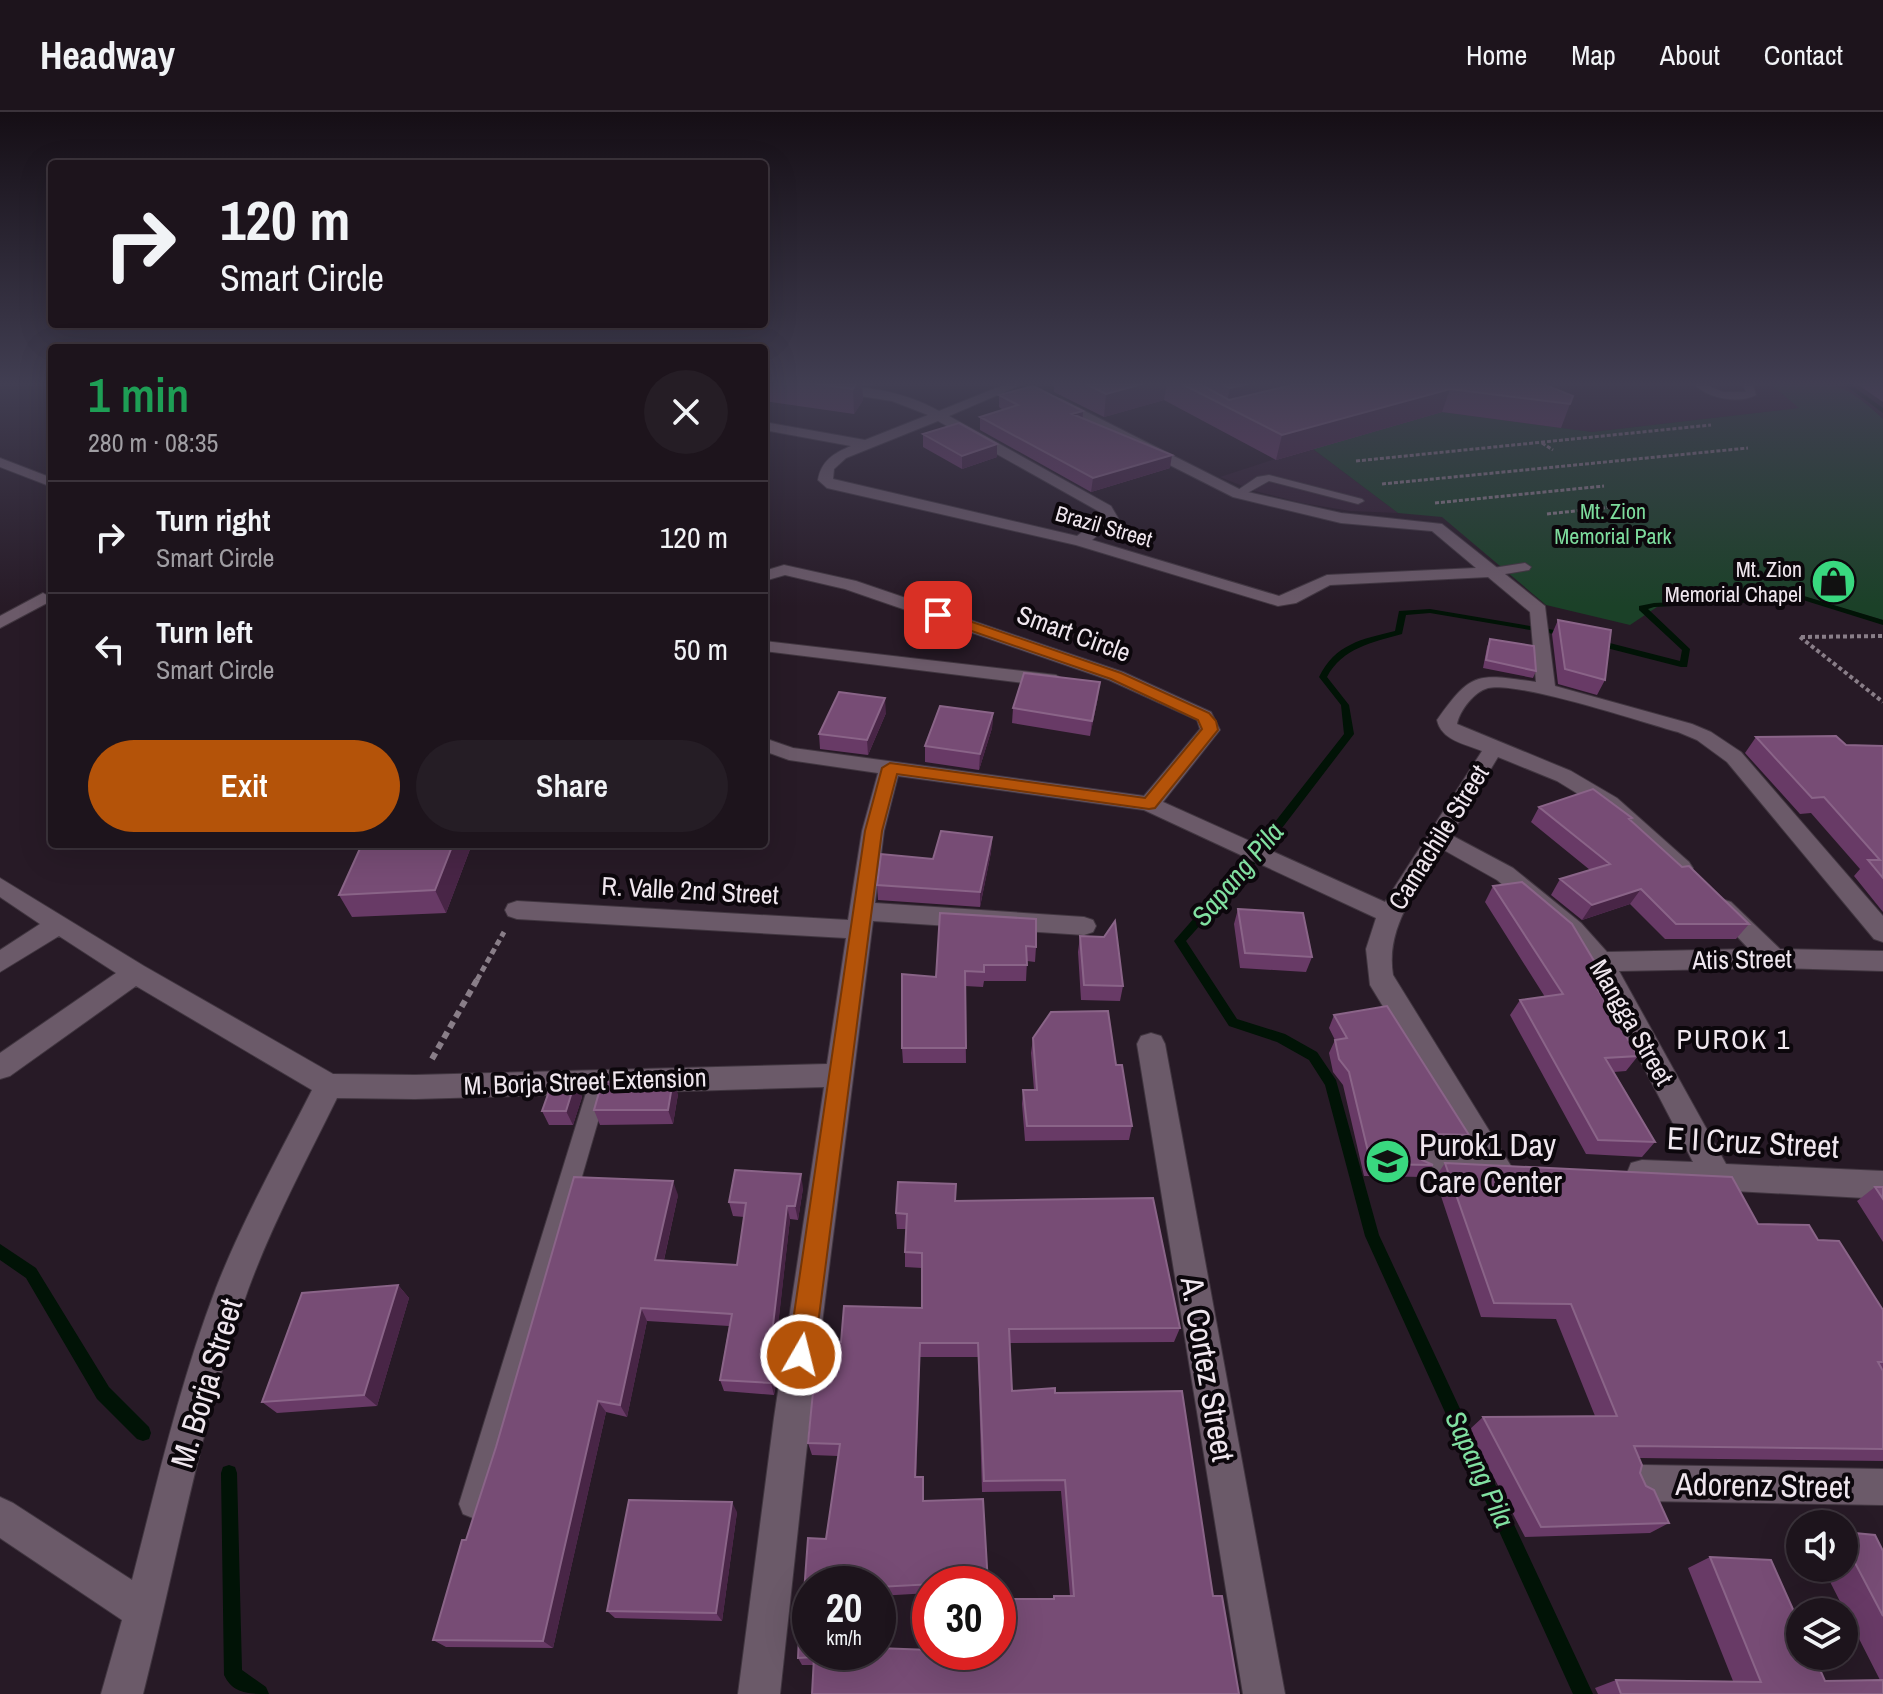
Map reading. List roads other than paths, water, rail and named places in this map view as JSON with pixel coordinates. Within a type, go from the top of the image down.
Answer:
[{"type":"street","name":"Brazil Street","points":[[838,458],[827,468],[825,480],[832,485],[1080,541],[1278,601],[1290,599],[1327,580],[1493,572]]},
{"type":"street","points":[[1014,458],[1106,509],[1110,518],[1080,541]]},
{"type":"street","points":[[1166,458],[1238,494],[1341,518],[1436,527],[1539,610],[1546,689]]},
{"type":"street","points":[[0,462],[48,481]]},
{"type":"street","name":"Smart Circle","points":[[768,575],[784,570],[850,585],[1116,676],[1204,716],[1210,726],[1149,804]]},
{"type":"street","points":[[0,623],[43,598]]},
{"type":"street","points":[[768,646],[1076,684],[1095,683],[1116,676]]},
{"type":"street","name":"Camachile Street","points":[[1496,1166],[1383,985],[1376,963],[1381,936],[1390,914],[1494,748],[1460,736],[1447,725],[1469,689],[1489,681],[1546,689],[1685,728],[1722,747],[1883,933]]},
{"type":"street","points":[[768,746],[789,754],[1149,804],[1390,914]]},
{"type":"street","points":[[1494,748],[1564,776],[1609,803],[1774,958]]},
{"type":"street","points":[[759,1694],[792,1418],[873,831],[890,768]]},
{"type":"street","name":"Mangga Street","points":[[1439,838],[1505,874],[1572,929],[1601,962],[1717,1177]]},
{"type":"street","points":[[0,886],[135,973],[329,1086]]},
{"type":"street","name":"R. Valle 2nd Street","points":[[517,910],[1084,926]]},
{"type":"street","points":[[0,962],[59,924]]},
{"type":"street","name":"Atis Street","points":[[1601,962],[1774,958],[1883,961]]},
{"type":"street","points":[[0,1068],[135,973]]},
{"type":"street","name":"A. Cortez Street","points":[[1151,1044],[1264,1694]]},
{"type":"street","name":"M. Borja Street Extension","points":[[329,1086],[415,1087],[841,1075]]},
{"type":"street","name":"M. Borja Street","points":[[122,1694],[190,1428],[223,1315],[264,1217],[329,1086]]},
{"type":"street","points":[[1428,1162],[1528,1167]]},
{"type":"street","name":"E I Cruz Street","points":[[1607,1171],[1883,1185]]},
{"type":"street","name":"Adorenz Street","points":[[1643,1483],[1883,1487]]},
{"type":"street","points":[[3,1523],[145,1612]]},
{"type":"lane","points":[[1238,494],[1261,479],[1269,478],[1358,501]]},
{"type":"lane","points":[[1493,572],[1525,567]]},
{"type":"lane","points":[[473,1504],[600,1080]]},
{"type":"waterway","name":"Sapang Pila","points":[[1594,642],[1684,665],[1686,649],[1642,608],[1654,605],[1804,598],[1883,623]]},
{"type":"waterway","name":"Sapang Pila","points":[[1566,634],[1430,611],[1402,613],[1399,632],[1354,646],[1335,658],[1323,677],[1345,705],[1349,734],[1249,863],[1180,941],[1233,1023],[1281,1038],[1313,1056],[1331,1084],[1372,1236],[1583,1694]]},
{"type":"waterway","points":[[0,1251],[31,1273],[103,1393],[143,1433]]},
{"type":"waterway","points":[[229,1473],[233,1675],[259,1694]]},
{"type":"place","name":"Mt. Zion Memorial Chapel","points":[[1833,582]]},
{"type":"place","name":"Purok1 Day Care Center","points":[[1388,1162]]},
{"type":"district","name":"PUROK 1","points":[[1734,1039]]},
{"type":"park label","name":"Mt. Zion Memorial Park","points":[[1613,524]]}]
